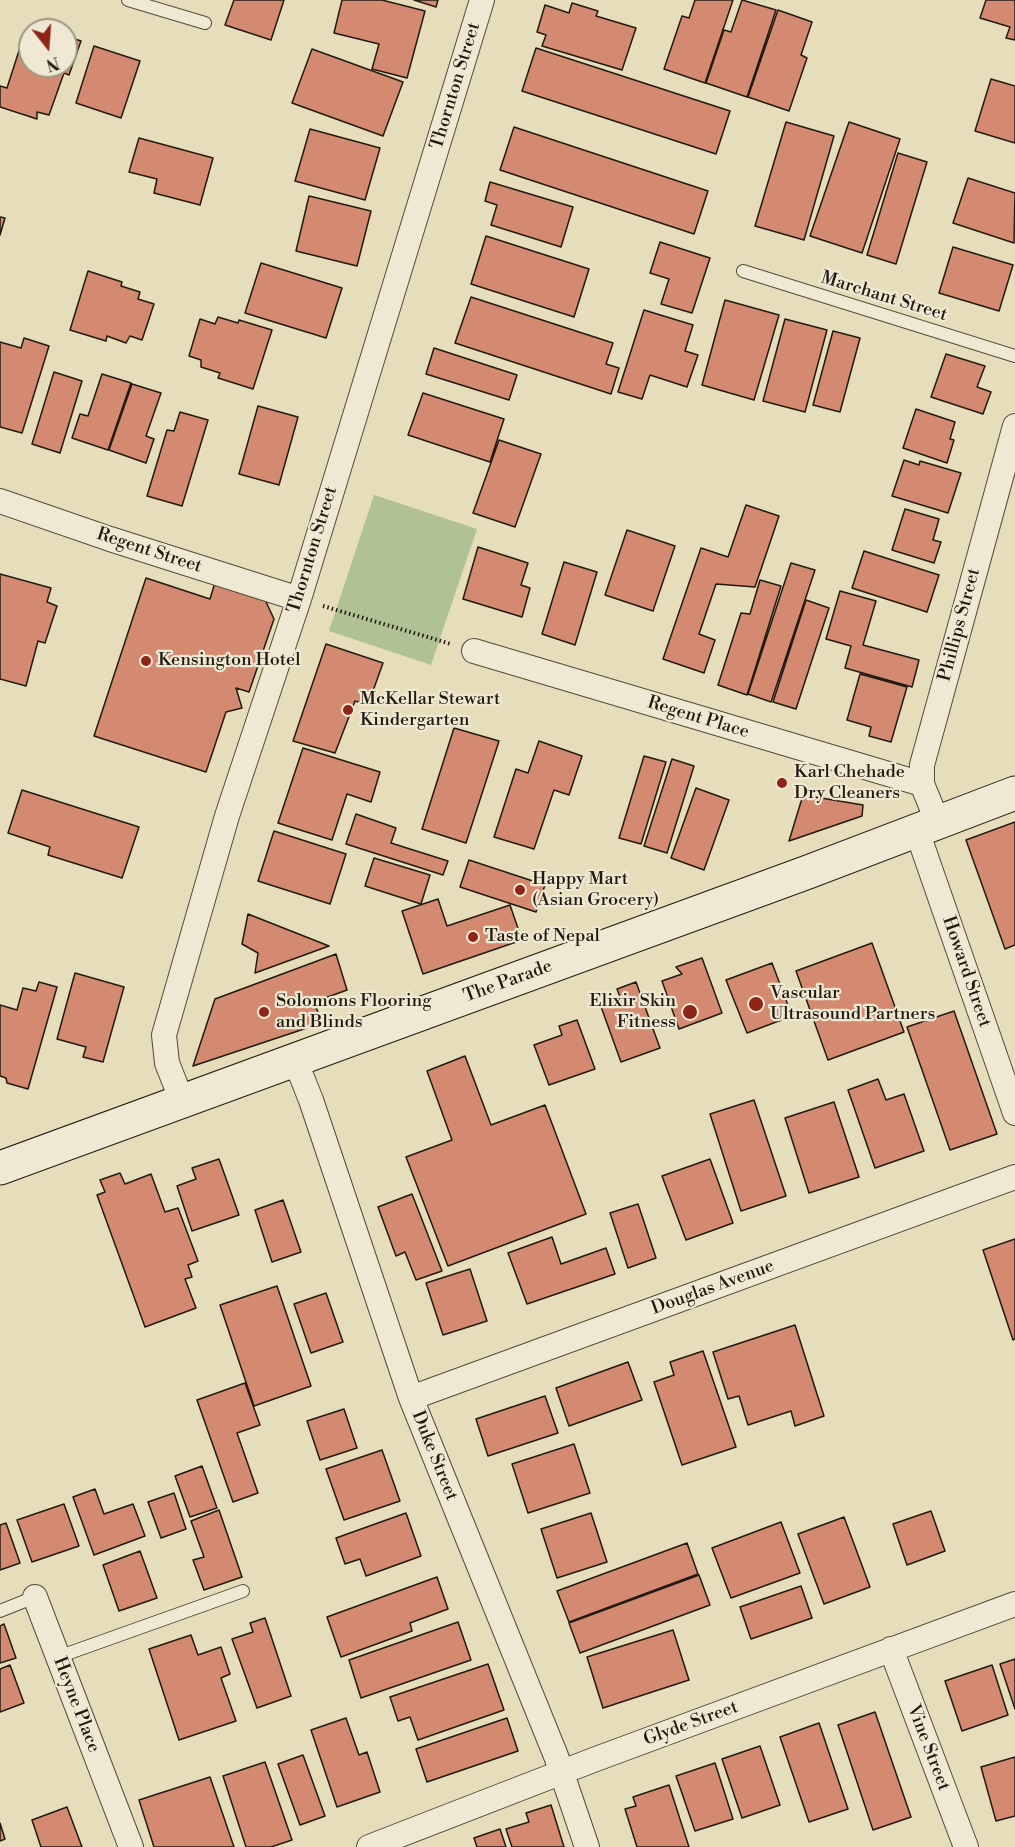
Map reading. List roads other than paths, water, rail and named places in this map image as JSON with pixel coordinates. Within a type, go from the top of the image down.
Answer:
[{"type":"main road","name":"The Parade","points":[[0,1168],[1015,793]]},
{"type":"street","name":"Thornton Street","points":[[182,1101],[167,1063],[164,1035],[227,816],[299,599],[482,0]]},
{"type":"street","name":"Phillips Street","points":[[928,827],[922,784],[922,765],[1015,426]]},
{"type":"street","name":"Regent Street","points":[[0,501],[299,599]]},
{"type":"street","name":"Regent Place","points":[[474,651],[922,784]]},
{"type":"street","name":"Howard Street","points":[[928,827],[1015,1113]]},
{"type":"street","name":"Duke Street","points":[[295,1060],[311,1100],[411,1398],[556,1756],[587,1847]]},
{"type":"street","name":"Douglas Avenue","points":[[411,1398],[1015,1177]]},
{"type":"street","name":"Heyne Place","points":[[35,1597],[131,1847]]},
{"type":"street","name":"Glyde Street","points":[[372,1846],[1015,1604]]},
{"type":"street","name":"Vine Street","points":[[891,1649],[966,1847]]},
{"type":"lane","points":[[128,0],[205,23]]},
{"type":"lane","name":"Marchant Street","points":[[743,271],[1015,356]]},
{"type":"lane","points":[[58,1658],[243,1591]]},
{"type":"lane","name":"Heyne Place","points":[[0,1611],[35,1597]]},
{"type":"place","name":"Kensington Hotel","points":[[146,661]]},
{"type":"place","name":"McKellar Stewart Kindergarten","points":[[348,710]]},
{"type":"place","name":"Karl Chehade Dry Cleaners","points":[[782,783]]},
{"type":"place","name":"Happy Mart (Asian Grocery)","points":[[520,890]]},
{"type":"place","name":"Taste of Nepal","points":[[473,937]]},
{"type":"place","name":"Vascular Ultrasound Partners","points":[[756,1004]]},
{"type":"place","name":"Solomons Flooring and Blinds","points":[[264,1012]]},
{"type":"place","name":"Elixir Skin Fitness","points":[[690,1012]]}]
